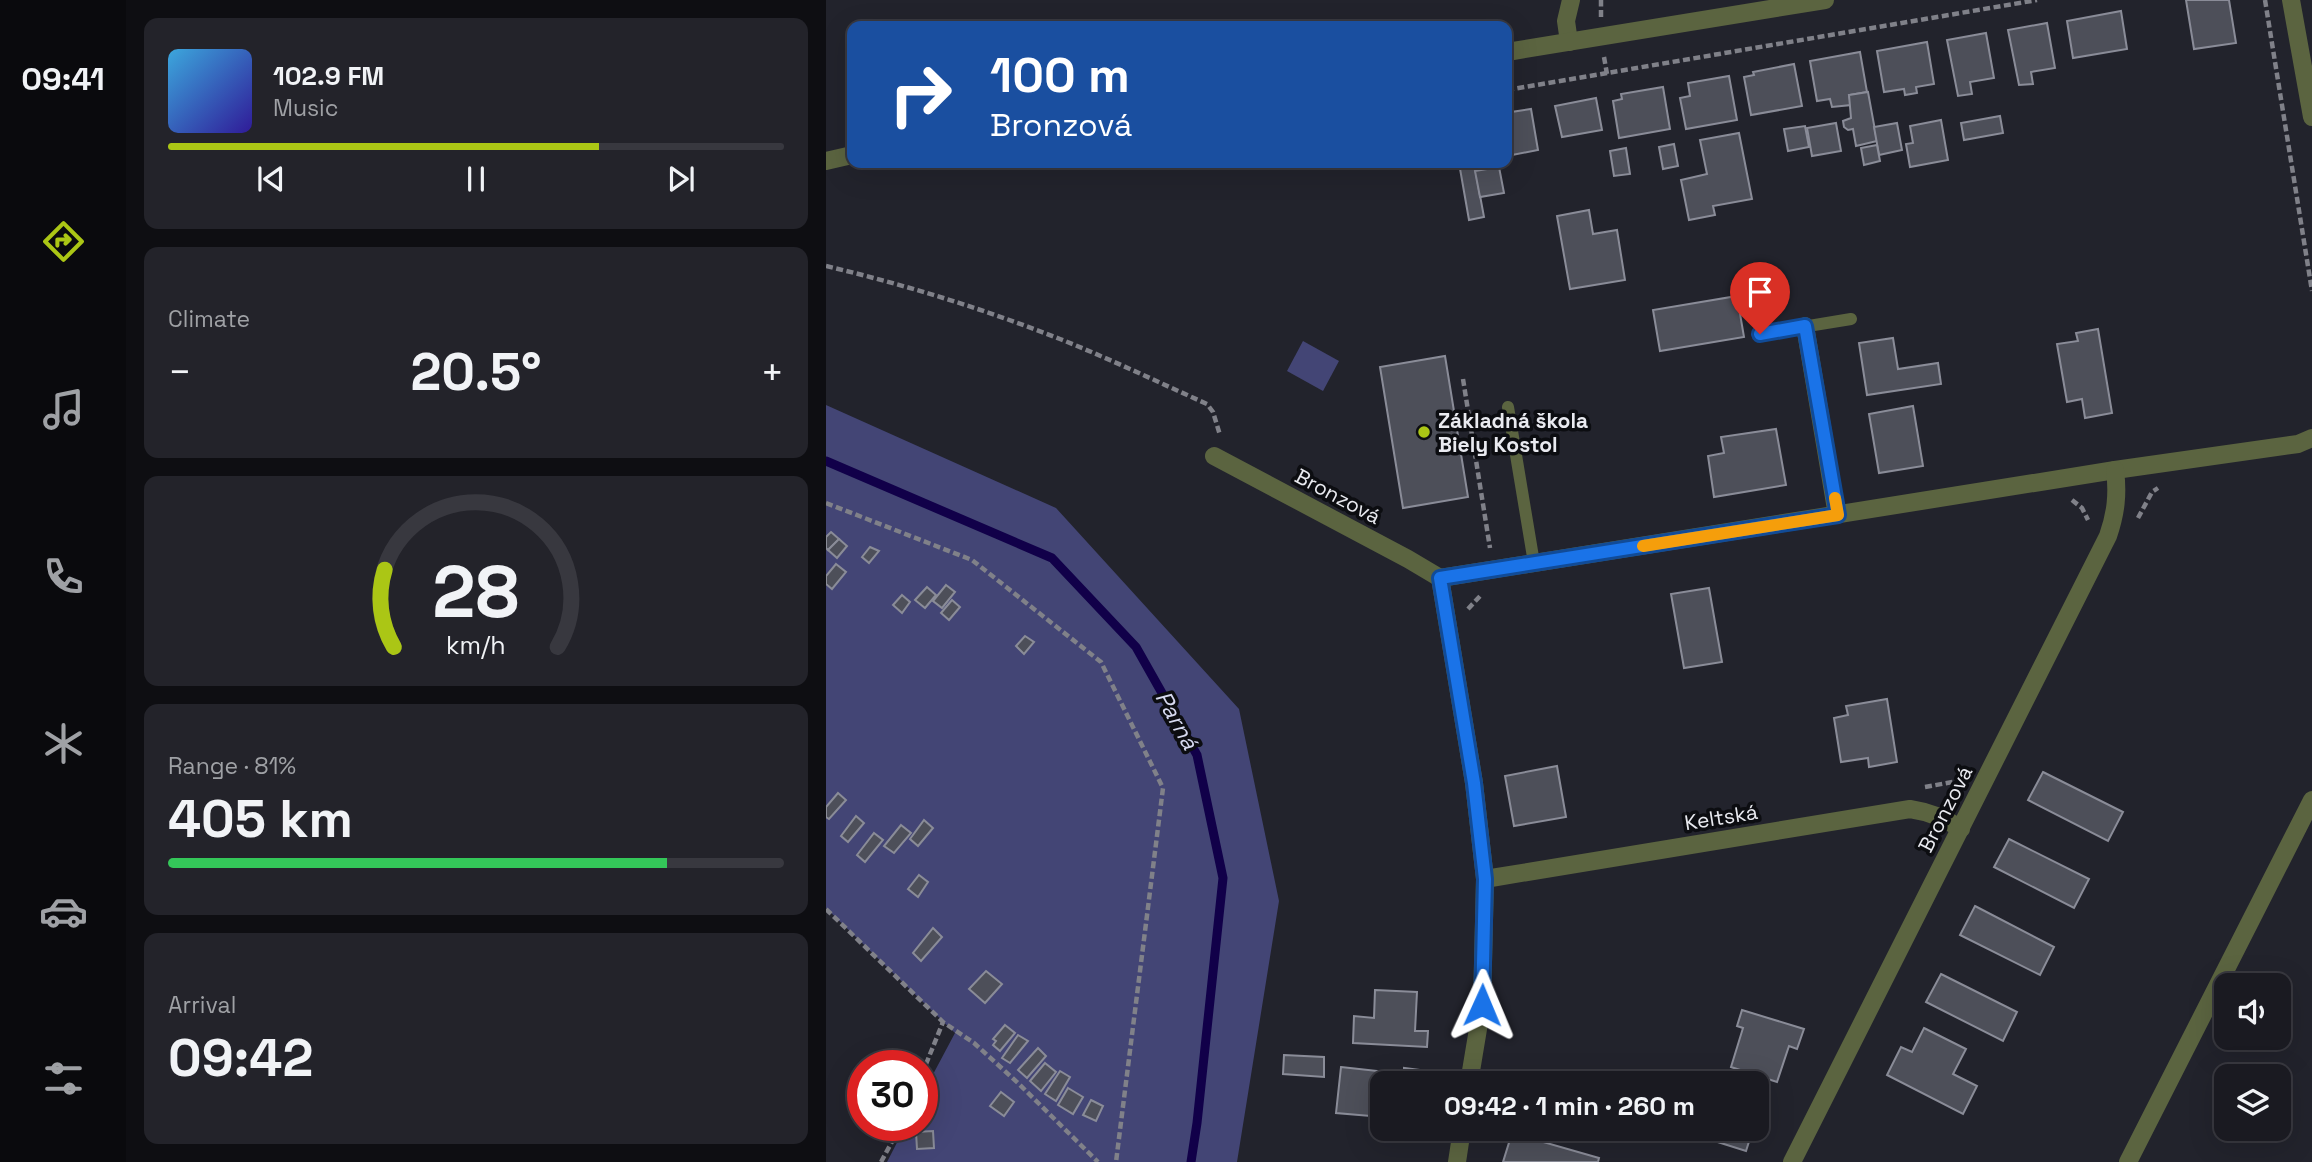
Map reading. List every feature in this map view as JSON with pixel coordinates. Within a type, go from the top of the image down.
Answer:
[{"type":"street","points":[[1569,42],[1566,20],[1571,0]]},
{"type":"street","points":[[1512,51],[1825,0]]},
{"type":"street","points":[[2291,0],[2312,117]]},
{"type":"street","points":[[826,161],[847,156]]},
{"type":"street","points":[[1805,326],[1838,515]]},
{"type":"street","points":[[1471,1071],[1482,1005],[1485,879],[1474,783],[1440,578],[2115,470],[2298,444],[2312,438]]},
{"type":"street","name":"Bronzová","points":[[1218,449],[1440,578]]},
{"type":"street","name":"Bronzová","points":[[1792,1162],[2108,536],[2115,515],[2118,491],[2115,470]]},
{"type":"street","points":[[2128,1162],[2312,800]]},
{"type":"street","name":"Keltská","points":[[1485,879],[1910,809],[1945,818],[1961,829]]},
{"type":"street","points":[[1457,1162],[1460,1141]]},
{"type":"lane","points":[[1760,334],[1851,319]]},
{"type":"lane","points":[[1508,407],[1534,563]]},
{"type":"path","points":[[1512,89],[2036,0]]},
{"type":"path","points":[[2265,0],[2312,291]]},
{"type":"path","points":[[826,266],[888,281],[984,311],[1063,340],[1207,404],[1213,412],[1218,449]]},
{"type":"path","points":[[1464,379],[1490,551]]},
{"type":"path","points":[[2136,522],[2152,492],[2167,482]]},
{"type":"path","points":[[826,503],[972,561],[1101,662],[1163,788],[1116,1162]]},
{"type":"path","points":[[826,909],[943,1022],[983,1051],[1098,1162]]},
{"type":"path","points":[[932,1050],[943,1022]]},
{"type":"path","points":[[881,1162],[892,1141]]},
{"type":"shaded area","points":[[1303,341],[1339,361],[1323,391],[1287,371]]},
{"type":"shaded area","points":[[826,405],[1056,508],[1239,709],[1279,901],[1237,1162],[887,1162],[898,1141],[938,1141],[938,1065],[955,1033],[826,908]]},
{"type":"building","points":[[2186,0],[2229,0],[2236,43],[2194,49]]},
{"type":"building","points":[[2121,11],[2127,49],[2073,58],[2067,21]]},
{"type":"building","points":[[2047,23],[2055,68],[2031,72],[2033,84],[2019,85],[2008,30]]},
{"type":"building","points":[[1986,33],[1994,78],[1970,82],[1972,94],[1958,96],[1947,40]]},
{"type":"building","points":[[1927,42],[1934,84],[1916,87],[1917,93],[1905,95],[1904,89],[1884,92],[1877,51]]},
{"type":"building","points":[[1860,52],[1867,92],[1849,95],[1851,105],[1832,107],[1830,99],[1817,101],[1810,61]]},
{"type":"building","points":[[1794,64],[1802,106],[1751,115],[1744,77],[1754,75],[1753,72]]},
{"type":"building","points":[[1729,76],[1737,120],[1686,129],[1680,98],[1690,96],[1688,83]]},
{"type":"building","points":[[1663,87],[1670,129],[1619,138],[1613,101],[1622,99],[1621,94]]},
{"type":"building","points":[[1868,92],[1877,141],[1856,146],[1853,129],[1844,127],[1843,121],[1851,118],[1849,95]]},
{"type":"building","points":[[1596,98],[1602,130],[1562,137],[1555,106]]},
{"type":"building","points":[[1531,109],[1538,150],[1512,155],[1512,112]]},
{"type":"building","points":[[2000,116],[2003,133],[1964,140],[1961,123]]},
{"type":"building","points":[[1941,120],[1948,160],[1910,167],[1906,144],[1913,143],[1910,126]]},
{"type":"building","points":[[1836,123],[1841,151],[1812,156],[1807,128]]},
{"type":"building","points":[[1897,123],[1902,150],[1879,155],[1874,127]]},
{"type":"building","points":[[1805,126],[1809,147],[1788,151],[1784,129]]},
{"type":"building","points":[[1739,133],[1752,199],[1713,206],[1715,215],[1689,220],[1681,180],[1707,174],[1700,140]]},
{"type":"building","points":[[1674,144],[1678,166],[1663,169],[1659,147]]},
{"type":"building","points":[[1877,145],[1880,161],[1864,165],[1861,148]]},
{"type":"building","points":[[1626,148],[1630,174],[1614,176],[1610,151]]},
{"type":"building","points":[[1460,168],[1475,168],[1484,217],[1469,220]]},
{"type":"building","points":[[1499,168],[1504,193],[1480,197],[1475,171]]},
{"type":"building","points":[[1589,210],[1593,234],[1617,230],[1625,280],[1570,289],[1557,216]]},
{"type":"building","points":[[1737,296],[1744,337],[1660,351],[1653,310]]},
{"type":"building","points":[[2098,329],[2112,413],[2085,418],[2082,399],[2067,402],[2057,344],[2078,341],[2076,333]]},
{"type":"building","points":[[1893,338],[1898,369],[1938,363],[1941,384],[1867,395],[1859,343]]},
{"type":"building","name":"Základná škola Biely Kostol","points":[[1445,356],[1468,497],[1403,508],[1380,367]]},
{"type":"building","points":[[1913,406],[1923,466],[1879,473],[1869,414]]},
{"type":"building","points":[[1776,429],[1786,485],[1714,497],[1708,456],[1724,453],[1721,437]]},
{"type":"building","points":[[831,532],[839,539],[828,550],[826,537]]},
{"type":"building","points":[[839,539],[847,546],[837,558],[828,550]]},
{"type":"building","points":[[870,547],[879,551],[869,563],[862,557]]},
{"type":"building","points":[[836,564],[846,572],[832,589],[826,584],[826,576]]},
{"type":"building","points":[[946,585],[955,592],[942,608],[933,601]]},
{"type":"building","points":[[927,587],[936,595],[925,608],[915,600]]},
{"type":"building","points":[[1709,588],[1722,662],[1684,668],[1671,594]]},
{"type":"building","points":[[902,595],[910,602],[902,613],[893,605]]},
{"type":"building","points":[[952,600],[960,607],[949,620],[941,613]]},
{"type":"building","points":[[1025,636],[1034,642],[1024,654],[1016,646]]},
{"type":"building","points":[[1887,699],[1897,762],[1869,767],[1868,758],[1841,762],[1834,718],[1848,715],[1846,706]]},
{"type":"building","points":[[1557,766],[1566,817],[1514,826],[1505,776]]},
{"type":"building","points":[[2043,772],[2123,812],[2108,841],[2028,800]]},
{"type":"building","points":[[838,793],[846,800],[829,819],[826,817],[826,807]]},
{"type":"building","points":[[856,816],[864,823],[848,842],[841,836]]},
{"type":"building","points":[[924,820],[933,828],[918,846],[910,839]]},
{"type":"building","points":[[901,825],[911,833],[894,853],[884,846]]},
{"type":"building","points":[[874,833],[883,840],[865,862],[857,855]]},
{"type":"building","points":[[2009,839],[2089,879],[2074,908],[1994,867]]},
{"type":"building","points":[[919,875],[928,882],[918,897],[908,889]]},
{"type":"building","points":[[1975,906],[2054,947],[2040,975],[1960,935]]},
{"type":"building","points":[[933,928],[942,937],[921,961],[913,953]]},
{"type":"building","points":[[986,971],[1002,984],[985,1003],[969,989]]},
{"type":"building","points":[[1941,974],[2017,1012],[2003,1041],[1926,1002]]},
{"type":"building","points":[[1375,990],[1417,992],[1415,1031],[1428,1031],[1427,1047],[1353,1043],[1354,1016],[1374,1018]]},
{"type":"building","points":[[1742,1010],[1804,1029],[1797,1049],[1789,1046],[1777,1082],[1769,1079],[1769,1071],[1743,1071],[1731,1067],[1743,1028],[1737,1026]]},
{"type":"building","points":[[1005,1025],[1015,1033],[1000,1051],[993,1045],[996,1041],[993,1039]]},
{"type":"building","points":[[1924,1028],[1966,1049],[1953,1074],[1977,1086],[1963,1114],[1887,1075],[1901,1047],[1912,1052]]},
{"type":"building","points":[[1018,1035],[1028,1041],[1010,1063],[1002,1058]]},
{"type":"building","points":[[1038,1048],[1046,1056],[1027,1078],[1018,1070]]},
{"type":"building","points":[[1284,1055],[1324,1057],[1324,1077],[1283,1074]]},
{"type":"building","points":[[1045,1063],[1056,1072],[1041,1091],[1030,1081]]},
{"type":"building","points":[[1341,1067],[1377,1071],[1370,1071],[1370,1116],[1336,1113]]},
{"type":"building","points":[[1404,1068],[1428,1071],[1404,1071]]},
{"type":"building","points":[[1060,1071],[1070,1077],[1056,1101],[1045,1094]]},
{"type":"building","points":[[1068,1088],[1083,1097],[1073,1114],[1058,1105]]},
{"type":"building","points":[[1001,1092],[1014,1102],[1004,1116],[990,1106]]},
{"type":"building","points":[[1091,1100],[1103,1106],[1096,1121],[1083,1115]]},
{"type":"building","points":[[917,1141],[934,1141],[934,1148],[917,1149]]},
{"type":"building","points":[[1510,1141],[1540,1141],[1599,1158],[1598,1162],[1503,1162]]},
{"type":"building","points":[[1714,1141],[1749,1141],[1746,1151]]},
{"type":"waterway","name":"Parná","points":[[826,461],[1052,558],[1136,647],[1197,755],[1223,878],[1191,1162]]},
{"type":"slow traffic","points":[[1643,546],[1838,515],[1835,498]]},
{"type":"place","name":"Základná škola Biely Kostol","points":[[1424,432]]},
{"type":"route","points":[[1482,1005],[1485,879],[1474,783],[1440,578],[1838,515],[1805,326],[1760,334]]}]
